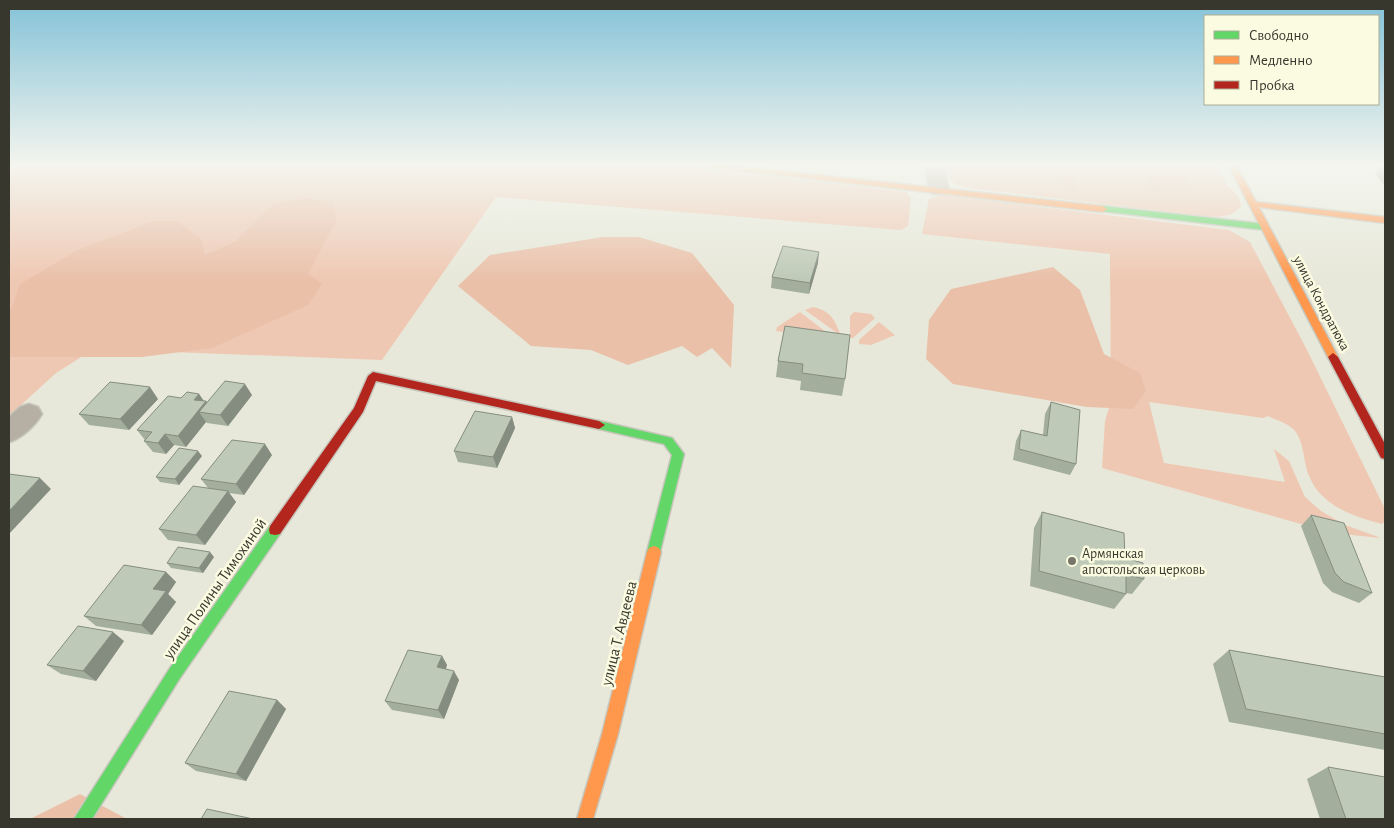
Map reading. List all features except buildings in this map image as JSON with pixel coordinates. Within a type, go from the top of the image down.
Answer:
[{"type":"street","points":[[1050,203],[1265,227]]},
{"type":"street","points":[[1254,204],[1385,220]]},
{"type":"street","name":"улица Кондратюка","points":[[1254,204],[1385,456]]},
{"type":"street","name":"улица Т. Авдеева","points":[[373,376],[644,434],[668,441],[678,454],[610,734],[586,819]]},
{"type":"street","name":"улица Полины Тимохиной","points":[[82,819],[175,673],[359,409],[373,376]]},
{"type":"street","points":[[9,432],[29,414]]},
{"type":"shaded area","points":[[9,203],[492,203],[382,360],[94,349],[56,373],[9,416]]},
{"type":"shaded area","points":[[274,203],[334,203],[336,221],[308,274],[322,284],[308,305],[212,348],[142,357],[9,357],[9,311],[20,284],[78,250],[154,221],[177,221],[201,239],[205,255],[235,242]]},
{"type":"shaded area","points":[[565,203],[911,203],[908,226],[901,230]]},
{"type":"shaded area","points":[[928,203],[1004,203],[1229,230],[1250,242],[1307,350],[1385,509],[1385,521],[1382,524],[1351,514],[1340,509],[1323,496],[1315,488],[1310,478],[1301,442],[1295,431],[1286,424],[1268,416],[1263,418],[1149,402],[1164,463],[1285,482],[1274,449],[1289,461],[1305,497],[1321,511],[1345,525],[1381,538],[1333,533],[1102,468],[1105,421],[1111,401],[1110,254],[922,234]]},
{"type":"shaded area","points":[[1092,203],[1240,203],[1241,206],[1229,215],[1204,216]]},
{"type":"shaded area","points":[[603,237],[639,237],[692,253],[734,305],[731,368],[712,348],[697,357],[682,346],[628,365],[591,350],[531,346],[458,286],[490,255]]},
{"type":"shaded area","points":[[1053,267],[1080,290],[1104,354],[1140,373],[1146,391],[1133,409],[1087,407],[953,384],[926,359],[929,320],[951,289]]},
{"type":"shaded area","points":[[813,307],[824,311],[831,317],[837,325],[841,336],[805,310]]},
{"type":"shaded area","points":[[800,312],[830,335],[830,339],[776,331],[777,327]]},
{"type":"shaded area","points":[[854,312],[871,314],[875,318],[853,338],[850,338],[850,316]]},
{"type":"shaded area","points":[[879,322],[895,335],[871,345],[859,344],[859,340]]},
{"type":"shaded area","points":[[80,794],[127,819],[30,819]]},
{"type":"traffic: fast","points":[[1103,209],[1265,227]]},
{"type":"traffic: fast","points":[[599,425],[668,441],[678,454],[654,552]]},
{"type":"traffic: fast","points":[[82,819],[175,673],[275,530]]},
{"type":"traffic: slow","points":[[1046,203],[1103,209]]},
{"type":"traffic: slow","points":[[1252,203],[1333,357]]},
{"type":"traffic: slow","points":[[1254,204],[1385,220]]},
{"type":"traffic: slow","points":[[585,819],[610,734],[654,552]]},
{"type":"traffic: jam","points":[[1333,357],[1385,455]]},
{"type":"traffic: jam","points":[[275,530],[359,409],[373,376],[599,425]]},
{"type":"place","name":"Армянская апостольская церковь","points":[[1072,561]]}]
